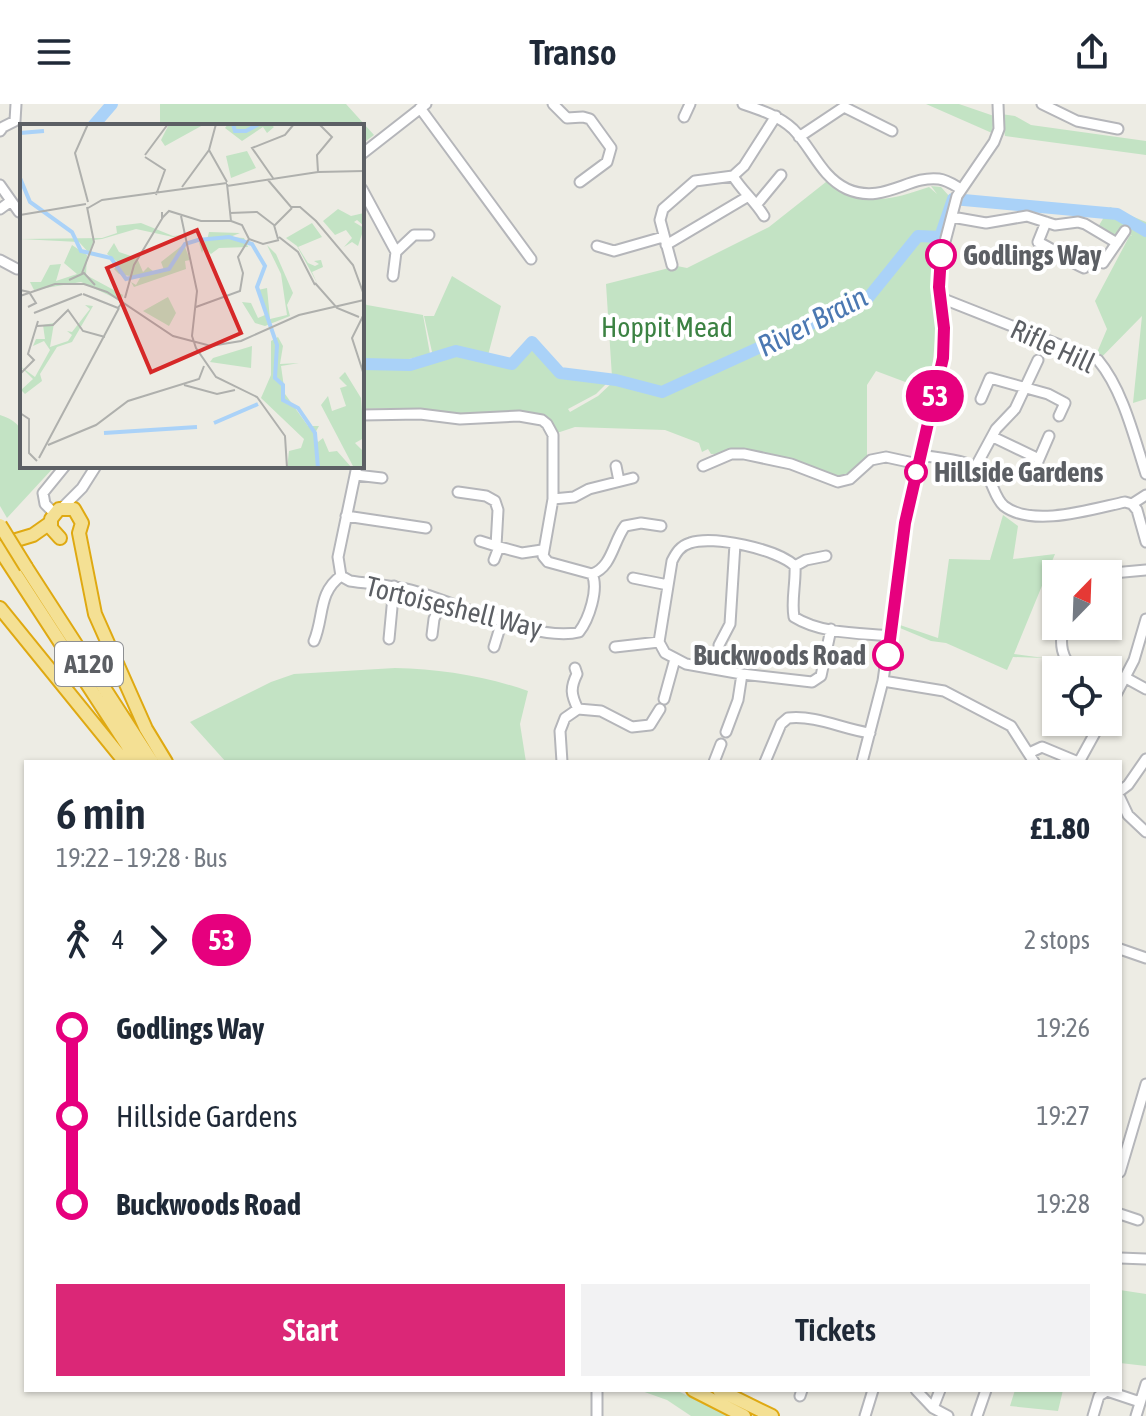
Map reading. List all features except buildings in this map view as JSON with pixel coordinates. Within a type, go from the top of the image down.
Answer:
[{"type":"highway","points":[[0,547],[33,535],[56,514],[78,512],[82,523],[79,533],[95,614],[146,729],[165,760]]},
{"type":"highway","points":[[56,514],[54,534],[60,538]]},
{"type":"highway","name":"A120","points":[[0,525],[20,570],[137,760]]},
{"type":"highway","points":[[33,535],[67,539],[79,533]]},
{"type":"highway","name":"A120","points":[[0,547],[20,570],[151,760]]},
{"type":"highway","points":[[0,608],[123,760]]},
{"type":"highway","points":[[697,1392],[744,1416]]},
{"type":"highway","points":[[723,1392],[772,1416]]},
{"type":"street","points":[[15,121],[16,104]]},
{"type":"street","points":[[553,104],[567,118],[590,119],[611,148],[607,162],[580,182]]},
{"type":"street","points":[[684,117],[690,104]]},
{"type":"street","points":[[743,104],[776,116],[799,137],[831,178],[848,190],[879,193],[943,179],[958,196]]},
{"type":"street","points":[[863,760],[891,636],[905,523],[943,358],[940,263],[958,196],[994,142],[999,129],[998,104]]},
{"type":"street","points":[[1042,104],[1077,121],[1118,129]]},
{"type":"street","points":[[364,152],[423,106],[531,259]]},
{"type":"street","points":[[799,137],[844,107],[892,131]]},
{"type":"street","points":[[672,265],[660,220],[663,209],[695,181],[733,176],[744,166],[776,116]]},
{"type":"street","points":[[1,127],[15,121],[22,124]]},
{"type":"street","points":[[757,204],[781,175]]},
{"type":"street","points":[[733,176],[764,216]]},
{"type":"street","points":[[0,185],[19,212]]},
{"type":"street","points":[[364,193],[396,252],[393,276]]},
{"type":"street","points":[[597,246],[614,251],[664,241],[747,197]]},
{"type":"street","points":[[0,209],[11,201]]},
{"type":"street","points":[[952,217],[986,223],[1027,216],[1055,225],[1085,224],[1117,243]]},
{"type":"street","points":[[1046,222],[1038,242],[1084,268]]},
{"type":"street","points":[[1103,263],[1125,231]]},
{"type":"street","points":[[396,252],[414,235],[429,235]]},
{"type":"street","points":[[0,260],[17,269]]},
{"type":"street","name":"Rifle Hill","points":[[941,298],[1098,360],[1106,369],[1121,404],[1146,474]]},
{"type":"street","points":[[976,466],[996,429],[1015,409],[1038,360]]},
{"type":"street","points":[[981,399],[990,378],[1048,394],[1065,403],[1059,416]]},
{"type":"street","points":[[364,416],[420,414],[460,419],[519,416],[542,420],[553,435],[553,499],[542,550],[546,567],[592,574],[606,565],[625,526],[647,519],[661,526]]},
{"type":"street","points":[[1033,472],[1049,436]]},
{"type":"street","points":[[993,437],[1039,459]]},
{"type":"street","points":[[707,462],[731,454],[744,454],[791,464],[838,482],[850,479],[871,460],[886,457],[976,466],[989,480],[1000,502],[1023,516],[1072,513],[1125,502],[1132,504],[1137,510],[1146,542]]},
{"type":"street","points":[[616,466],[619,481]]},
{"type":"street","points":[[63,468],[43,493],[45,504],[56,514],[82,488],[95,468]]},
{"type":"street","points":[[357,471],[382,478]]},
{"type":"street","name":"Tortoiseshell Way","points":[[357,471],[338,557],[341,576],[350,581],[394,586],[502,621],[552,632],[579,632],[585,623],[595,584],[592,574]]},
{"type":"street","points":[[553,499],[574,497],[589,489],[633,478]]},
{"type":"street","points":[[78,512],[82,488]]},
{"type":"street","points":[[458,492],[474,488],[492,498],[497,505],[494,560]]},
{"type":"street","points":[[1132,504],[1146,495]]},
{"type":"street","points":[[346,516],[422,527],[419,515]]},
{"type":"street","points":[[480,541],[522,553],[542,550]]},
{"type":"street","points":[[831,629],[821,676],[812,682],[742,674],[675,659],[665,653],[659,642],[676,551],[690,543],[718,541],[786,557],[795,566],[794,617],[803,623],[831,629],[891,636]]},
{"type":"street","points":[[719,645],[730,624],[735,544]]},
{"type":"street","points":[[795,566],[826,556]]},
{"type":"street","points":[[1122,572],[1146,570]]},
{"type":"street","points":[[314,641],[325,594],[333,581],[341,576]]},
{"type":"street","points":[[633,578],[668,585]]},
{"type":"street","points":[[389,639],[394,586]]},
{"type":"street","points":[[432,635],[434,619],[442,601]]},
{"type":"street","points":[[1122,682],[1142,639],[1146,619]]},
{"type":"street","points":[[494,647],[502,621]]},
{"type":"street","points":[[615,647],[659,642]]},
{"type":"street","points":[[664,699],[675,659]]},
{"type":"street","points":[[575,668],[577,674],[571,685],[571,695],[578,709]]},
{"type":"street","points":[[726,732],[738,700],[742,674]]},
{"type":"street","points":[[1126,678],[1146,689]]},
{"type":"street","points":[[883,681],[944,691],[1011,726],[1032,758],[1042,747],[1073,760]]},
{"type":"street","points":[[562,760],[560,731],[565,718],[578,709],[601,711],[632,727],[650,725],[660,709]]},
{"type":"street","points":[[766,760],[781,724],[788,718],[827,721],[849,730],[870,733]]},
{"type":"street","points":[[1079,760],[1093,736]]},
{"type":"street","points":[[715,760],[721,744]]},
{"type":"street","points":[[1122,790],[1146,759]]},
{"type":"street","points":[[1122,802],[1128,815],[1146,832]]},
{"type":"street","points":[[1122,950],[1146,958]]},
{"type":"street","points":[[1124,1138],[1146,1084]]},
{"type":"street","points":[[1122,1215],[1138,1220]]},
{"type":"street","points":[[1122,1258],[1146,1259]]},
{"type":"street","points":[[1136,1416],[1146,1384]]},
{"type":"street","points":[[597,1392],[597,1416]]},
{"type":"street","points":[[865,1416],[872,1392]]},
{"type":"street","points":[[918,1392],[933,1408],[948,1416]]},
{"type":"street","points":[[933,1408],[939,1392]]},
{"type":"street","points":[[977,1416],[985,1392]]},
{"type":"street","points":[[1093,1416],[1099,1396],[1105,1392]]},
{"type":"street","points":[[1110,1392],[1140,1402]]},
{"type":"green space","points":[[160,104],[346,104],[374,135],[364,142],[364,124],[160,124]]},
{"type":"green space","points":[[926,104],[959,104],[994,116],[992,133]]},
{"type":"green space","points":[[1001,114],[1015,116],[1031,125],[1146,141],[1146,155],[1005,136]]},
{"type":"green space","name":"Hoppit Mead","points":[[831,178],[857,193],[878,199],[929,187],[937,194],[931,186],[941,187],[950,197],[937,234],[917,235],[867,297],[751,346],[662,392],[612,377],[606,284],[677,266],[687,268],[769,227]]},
{"type":"green space","points":[[1110,207],[1146,222],[1146,399],[1133,403],[1142,316],[1090,369],[1107,329],[1095,301],[1132,236],[1123,228],[1117,236],[1098,227]]},
{"type":"green space","points":[[919,238],[938,240],[938,312],[930,388],[876,371],[867,385],[867,456],[847,475],[836,476],[769,453],[711,454],[708,449],[702,452],[699,443],[665,430],[575,427],[557,433],[548,422],[398,408],[364,409],[364,367],[411,368],[434,361],[424,316],[434,316],[452,276],[501,306],[487,359],[513,366],[531,345],[559,375],[609,381],[596,394],[568,409],[570,412],[598,396],[613,382],[662,394],[869,300]]},
{"type":"green space","points":[[364,303],[423,315],[430,354],[405,360],[364,359]]},
{"type":"green space","points":[[0,415],[20,428],[20,468],[53,468],[7,518],[0,506]]},
{"type":"green space","points":[[1003,515],[1018,526],[1013,559],[1055,554],[1053,560],[1042,560],[1042,586],[1014,654],[1042,658],[1013,657],[1007,670],[946,643],[931,641],[900,628],[900,625],[938,638],[949,559],[990,560]]},
{"type":"green space","points":[[395,668],[429,670],[496,681],[528,691],[520,724],[526,760],[224,760],[190,722],[294,674]]},
{"type":"green space","points":[[1122,1290],[1146,1294],[1146,1366],[1122,1363]]},
{"type":"green space","points":[[645,1392],[680,1392],[728,1416],[691,1416],[667,1400]]},
{"type":"green space","points":[[1014,1392],[1063,1392],[1058,1411],[1010,1406]]},
{"type":"waterway","name":"River Brain","points":[[95,124],[112,104]]},
{"type":"waterway","name":"River Brain","points":[[364,364],[410,365],[456,351],[512,364],[532,342],[560,373],[616,380],[662,392],[868,298],[918,236],[940,237],[953,199],[1117,214],[1146,231]]},
{"type":"bus line","name":"53","points":[[888,655],[905,523],[943,358],[944,328],[939,287],[941,255]]},
{"type":"place","name":"Godlings Way","points":[[941,255]]},
{"type":"place","name":"Hillside Gardens","points":[[916,472]]},
{"type":"place","name":"Buckwoods Road","points":[[888,655]]}]
